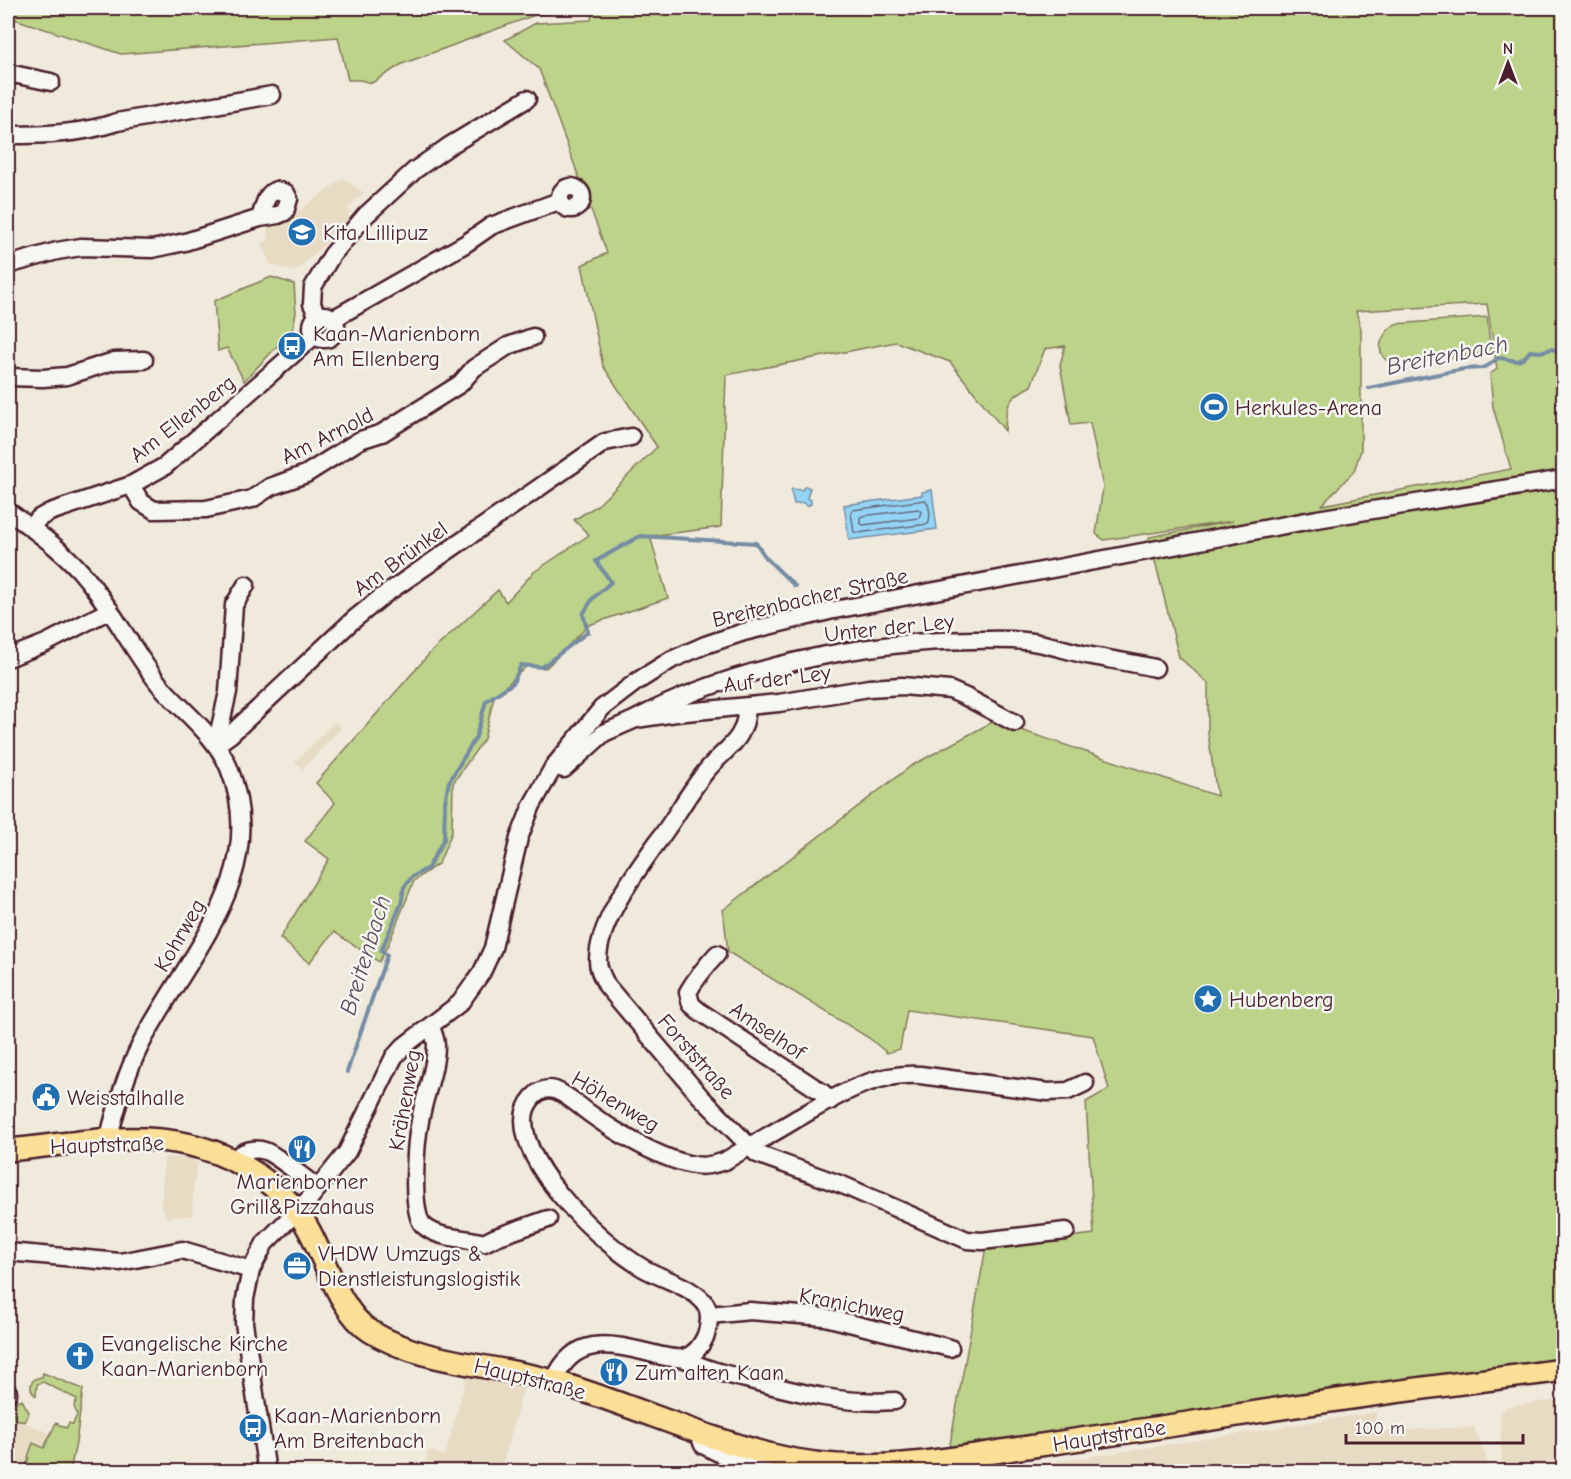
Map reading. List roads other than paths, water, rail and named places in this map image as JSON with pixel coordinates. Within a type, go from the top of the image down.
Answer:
[{"type":"main road","name":"Hauptstraße","points":[[8,1150],[108,1141],[166,1140],[202,1146],[252,1170],[283,1194],[297,1210],[310,1232],[355,1318],[369,1331],[411,1351],[554,1381],[773,1455],[823,1464],[889,1466],[944,1460],[1411,1389],[1563,1370]]},
{"type":"street","points":[[8,73],[51,82]]},
{"type":"street","points":[[8,135],[96,129],[117,122],[272,96]]},
{"type":"street","name":"Am Ellenberg","points":[[31,528],[39,518],[50,512],[131,485],[165,466],[194,442],[315,335],[312,326],[325,318],[312,304],[313,287],[332,255],[366,215],[415,170],[449,146],[527,99]]},
{"type":"street","points":[[325,318],[465,244],[490,226],[559,201]]},
{"type":"street","points":[[8,265],[57,251],[81,247],[152,249],[185,242],[260,218]]},
{"type":"street","name":"Am Arnold","points":[[131,485],[141,502],[154,510],[207,509],[252,499],[270,487],[306,474],[360,440],[382,433],[460,384],[474,368],[508,346],[533,337]]},
{"type":"street","points":[[8,376],[43,378],[67,376],[114,361],[144,360]]},
{"type":"street","name":"Am Brünkel","points":[[216,745],[231,734],[352,621],[384,595],[605,442],[631,437]]},
{"type":"street","name":"Breitenbacher Straße","points":[[267,1472],[244,1323],[244,1299],[251,1270],[265,1242],[318,1188],[347,1152],[394,1057],[404,1046],[460,1004],[482,972],[495,939],[519,838],[532,805],[554,766],[602,708],[636,682],[671,660],[705,645],[829,611],[1317,519],[1563,479]]},
{"type":"street","name":"Kohrweg","points":[[8,511],[66,557],[86,578],[160,685],[216,745],[229,767],[237,797],[241,827],[237,868],[227,897],[210,930],[140,1046],[125,1080],[108,1141]]},
{"type":"street","points":[[216,745],[228,692],[234,605],[246,585]]},
{"type":"street","points":[[8,658],[46,643],[110,610]]},
{"type":"street","name":"Unter der Ley","points":[[636,719],[693,693],[810,658],[925,641],[1026,641],[1155,668]]},
{"type":"street","name":"Auf der Ley","points":[[554,766],[564,769],[604,734],[636,719],[697,710],[747,707],[869,688],[902,686],[950,690],[1015,723]]},
{"type":"street","name":"Forststraße","points":[[747,707],[746,720],[738,740],[706,771],[619,900],[606,924],[598,961],[600,974],[607,986],[700,1096],[757,1154],[845,1186],[967,1240],[1066,1231]]},
{"type":"street","name":"Amselhof","points":[[717,954],[700,972],[688,992],[691,1004],[823,1093],[830,1101]]},
{"type":"street","name":"Krähenweg","points":[[431,1027],[437,1042],[419,1122],[415,1178],[417,1215],[423,1225],[436,1233],[484,1243],[548,1219]]},
{"type":"street","name":"Höhenweg","points":[[710,1316],[705,1302],[694,1293],[644,1269],[623,1255],[591,1228],[562,1197],[531,1148],[524,1122],[525,1111],[533,1097],[554,1089],[640,1144],[694,1165],[711,1166],[863,1083],[905,1074],[1048,1092],[1068,1091],[1085,1083]]},
{"type":"street","points":[[234,1160],[243,1152],[266,1151],[318,1188]]},
{"type":"street","points":[[8,1252],[120,1262],[182,1250],[251,1270]]},
{"type":"street","name":"Kranichweg","points":[[710,1316],[750,1311],[825,1317],[950,1348]]},
{"type":"street","points":[[683,1359],[696,1353],[706,1334],[710,1316]]},
{"type":"street","points":[[554,1381],[566,1359],[579,1349],[614,1347],[672,1359],[683,1359],[701,1367],[793,1392],[879,1403],[896,1401]]},
{"type":"street","points":[[698,1431],[703,1445],[739,1463],[769,1472]]},
{"type":"water","points":[[805,486],[810,488],[807,498],[811,500],[811,504],[807,506],[804,503],[794,504],[792,489],[802,490]]},
{"type":"water","points":[[932,490],[937,529],[849,540],[844,505],[922,495],[922,492]]},
{"type":"waterway","name":"Breitenbach","points":[[1369,388],[1464,369],[1482,368],[1498,358],[1519,361],[1530,351],[1540,352],[1552,349],[1564,354]]},
{"type":"waterway","name":"Breitenbach","points":[[347,1072],[387,955],[381,951],[401,904],[404,887],[412,877],[428,868],[444,839],[445,802],[449,782],[476,737],[486,701],[513,683],[521,665],[542,667],[588,632],[583,614],[593,598],[611,582],[596,561],[640,536],[756,543],[766,558],[795,586]]},
{"type":"place","name":"Kita Lillipuz","points":[[302,232]]},
{"type":"place","name":"Kaan-Marienborn Am Ellenberg","points":[[292,346]]},
{"type":"place","name":"Herkules-Arena","points":[[1214,407]]},
{"type":"place","name":"Hubenberg","points":[[1208,999]]},
{"type":"place","name":"Weisstalhalle","points":[[46,1097]]},
{"type":"place","name":"Marienborner Grill&Pizzahaus","points":[[302,1149]]},
{"type":"place","name":"VHDW Umzugs & Dienstleistungslogistik","points":[[297,1266]]},
{"type":"place","name":"Evangelische Kirche Kaan-Marienborn","points":[[80,1356]]},
{"type":"place","name":"Zum alten Kaan","points":[[614,1372]]},
{"type":"place","name":"Kaan-Marienborn Am Breitenbach","points":[[253,1428]]}]
